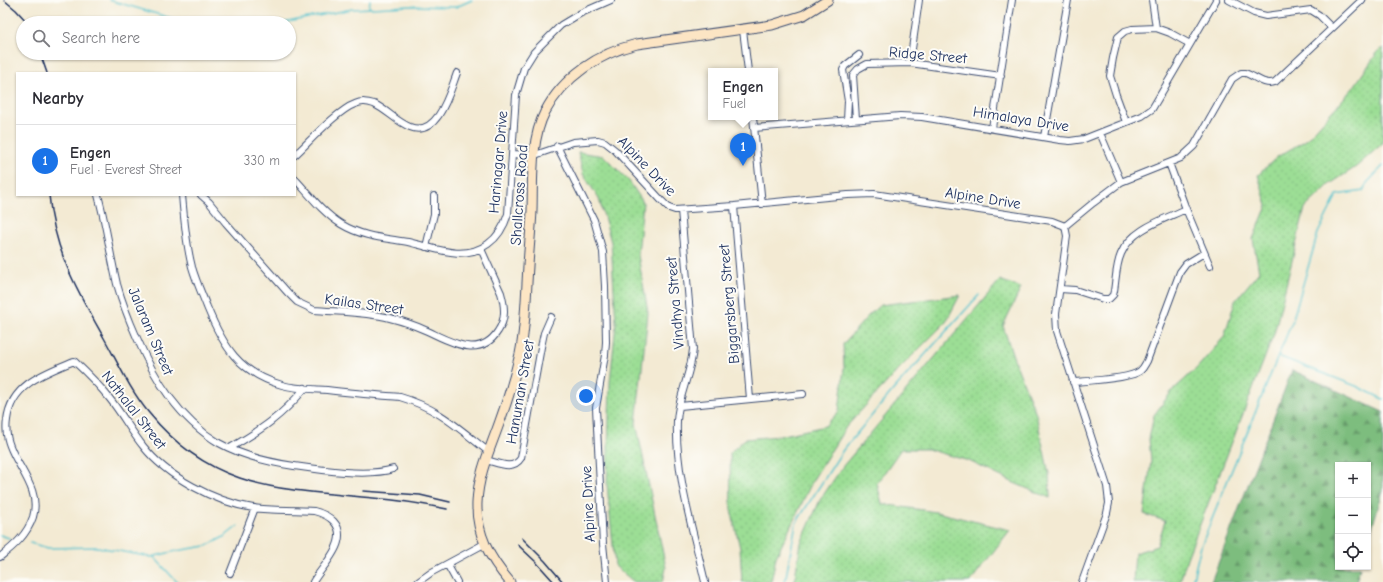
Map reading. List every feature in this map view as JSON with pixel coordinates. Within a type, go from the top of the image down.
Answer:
[{"type":"street","name":"Harinagar Drive","points":[[296,180],[328,214],[339,223],[350,229],[374,237],[457,253],[467,253],[481,249],[497,236],[506,222],[509,206],[516,95],[521,76],[528,60],[561,25],[580,14],[611,0]]},
{"type":"street","name":"Shallcross Road","points":[[510,582],[493,560],[484,544],[478,519],[477,503],[487,456],[512,383],[520,354],[524,330],[537,134],[545,112],[566,84],[578,72],[593,62],[617,50],[637,44],[743,30],[789,21],[804,15],[828,0]]},
{"type":"street","points":[[910,63],[918,0]]},
{"type":"street","points":[[992,128],[1012,0]]},
{"type":"street","points":[[1044,137],[1068,0]]},
{"type":"street","points":[[1152,0],[1156,28]]},
{"type":"street","name":"Himalaya Drive","points":[[754,128],[910,116],[1070,141],[1077,140],[1100,133],[1148,113],[1156,105],[1216,0]]},
{"type":"street","points":[[1229,0],[1254,13],[1266,16],[1311,10],[1319,15],[1332,28]]},
{"type":"street","points":[[1082,582],[1106,513],[1109,495],[1108,486],[1057,331],[1056,314],[1067,236],[1065,226],[1121,182],[1181,158],[1194,146],[1232,79],[1241,73],[1245,73],[1264,82],[1271,84],[1276,82],[1362,0]]},
{"type":"street","points":[[1126,122],[1113,89],[1110,76],[1116,41],[1121,34],[1132,29],[1156,28],[1170,33],[1190,44]]},
{"type":"street","points":[[743,30],[748,68]]},
{"type":"street","points":[[847,120],[848,101],[843,70],[859,55]]},
{"type":"street","name":"Ridge Street","points":[[856,119],[853,75],[858,69],[867,64],[910,63],[1001,76]]},
{"type":"street","points":[[296,154],[339,114],[357,103],[368,102],[374,104],[411,128],[422,128],[428,126],[438,118],[457,73]]},
{"type":"street","points":[[753,120],[762,204]]},
{"type":"street","points":[[1100,133],[1121,182]]},
{"type":"street","name":"Alpine Drive","points":[[513,154],[535,155],[572,142],[589,140],[605,142],[615,150],[669,208],[681,210],[874,194],[1052,221],[1065,226]]},
{"type":"street","name":"Alpine Drive","points":[[558,146],[594,220],[604,260],[606,286],[606,342],[596,408],[603,544],[607,582]]},
{"type":"street","points":[[1169,163],[1186,209],[1210,266]]},
{"type":"street","name":"Jalaram Street","points":[[98,196],[105,219],[114,269],[121,297],[130,323],[152,370],[166,393],[188,418],[209,436],[230,448],[252,457],[302,467],[372,473],[393,468]]},
{"type":"street","points":[[182,196],[187,241],[192,267],[214,325],[224,345],[252,372],[283,385],[400,397],[411,400],[436,411],[458,427],[487,456]]},
{"type":"street","name":"Kailas Street","points":[[202,196],[209,202],[279,284],[303,306],[314,310],[368,315],[395,320],[418,327],[450,343],[463,346],[473,347],[492,338],[499,329],[505,315],[504,301],[481,249]]},
{"type":"street","points":[[426,247],[434,214],[434,196]]},
{"type":"street","name":"Biggarsberg Street","points":[[734,206],[750,399]]},
{"type":"street","points":[[1060,289],[1075,290],[1103,299],[1109,299],[1113,295],[1120,256],[1133,237],[1143,230],[1186,209]]},
{"type":"street","name":"Vindhya Street","points":[[681,210],[693,350],[677,421],[680,470],[705,582]]},
{"type":"street","points":[[1073,382],[1132,375],[1141,371],[1147,361],[1180,272],[1186,264],[1204,253]]},
{"type":"street","name":"Hanuman Street","points":[[487,456],[511,466],[516,465],[521,458],[541,346],[544,333],[551,317]]},
{"type":"street","name":"Nathalal Street","points":[[0,557],[24,535],[33,516],[34,508],[32,488],[13,454],[7,438],[6,423],[11,404],[18,392],[31,380],[74,361],[102,390],[144,447],[164,467],[197,488],[224,500],[255,508],[314,511],[327,515],[334,521],[338,530],[338,542],[313,582]]},
{"type":"street","points":[[230,448],[275,419],[305,388]]},
{"type":"street","points":[[680,406],[803,394]]},
{"type":"street","points":[[230,573],[255,508]]},
{"type":"street","points":[[418,582],[484,544]]},
{"type":"street","points":[[447,564],[457,582]]},
{"type":"green space","points":[[1383,47],[1383,143],[1356,167],[1330,184],[1305,208],[1274,334],[1187,558],[1180,582],[1133,582],[1135,553],[1157,546],[1165,521],[1144,514],[1151,461],[1149,439],[1154,415],[1172,391],[1197,368],[1224,337],[1235,301],[1259,272],[1253,239],[1267,206],[1258,175],[1277,157],[1306,140],[1353,88],[1377,53]]},
{"type":"green space","points":[[578,152],[604,156],[629,181],[643,202],[638,255],[648,313],[636,423],[666,568],[663,582],[634,582],[615,566],[607,485],[610,382],[616,323],[611,242],[599,199],[583,174]]},
{"type":"green space","points":[[1000,280],[1021,288],[1003,326],[1014,359],[1036,414],[1049,474],[1050,498],[1014,483],[969,461],[927,449],[901,449],[877,483],[882,504],[936,512],[1010,530],[970,582],[794,582],[801,543],[820,500],[843,466]]},
{"type":"green space","points":[[960,295],[946,322],[900,368],[846,427],[814,478],[776,557],[771,582],[742,582],[740,548],[731,509],[730,453],[745,439],[779,436],[825,426],[839,411],[844,368],[843,344],[880,305]]},
{"type":"green space","points":[[1292,370],[1383,412],[1383,491],[1371,531],[1371,462],[1335,462],[1335,570],[1359,570],[1356,582],[1211,582]]},
{"type":"waterway","points":[[109,0],[164,16]]},
{"type":"waterway","points":[[369,8],[370,0]]},
{"type":"waterway","points":[[296,20],[352,9],[409,6],[456,7],[472,0]]},
{"type":"waterway","points":[[1192,582],[1201,546],[1292,322],[1318,233],[1337,195],[1363,191],[1367,183],[1383,166]]},
{"type":"waterway","points":[[785,582],[796,523],[843,450],[894,389],[979,295]]},
{"type":"waterway","points":[[1278,356],[1356,386],[1383,399]]},
{"type":"waterway","points":[[30,543],[48,548],[98,547],[151,557],[206,546],[224,537],[238,526]]},
{"type":"waterway","points":[[0,535],[9,538]]},
{"type":"waterway","points":[[154,557],[177,582]]},
{"type":"railway","points":[[4,0],[22,16]]},
{"type":"railway","points":[[42,60],[47,72]]},
{"type":"railway","points":[[49,196],[61,252],[76,286],[136,395],[149,413],[173,439],[198,458],[224,472],[250,481],[279,488],[392,500],[447,509]]},
{"type":"railway","points":[[363,491],[420,495],[450,502]]},
{"type":"railway","points":[[522,538],[563,582]]},
{"type":"railway","points":[[518,545],[554,582]]},
{"type":"place","name":"Engen","points":[[743,166]]}]
